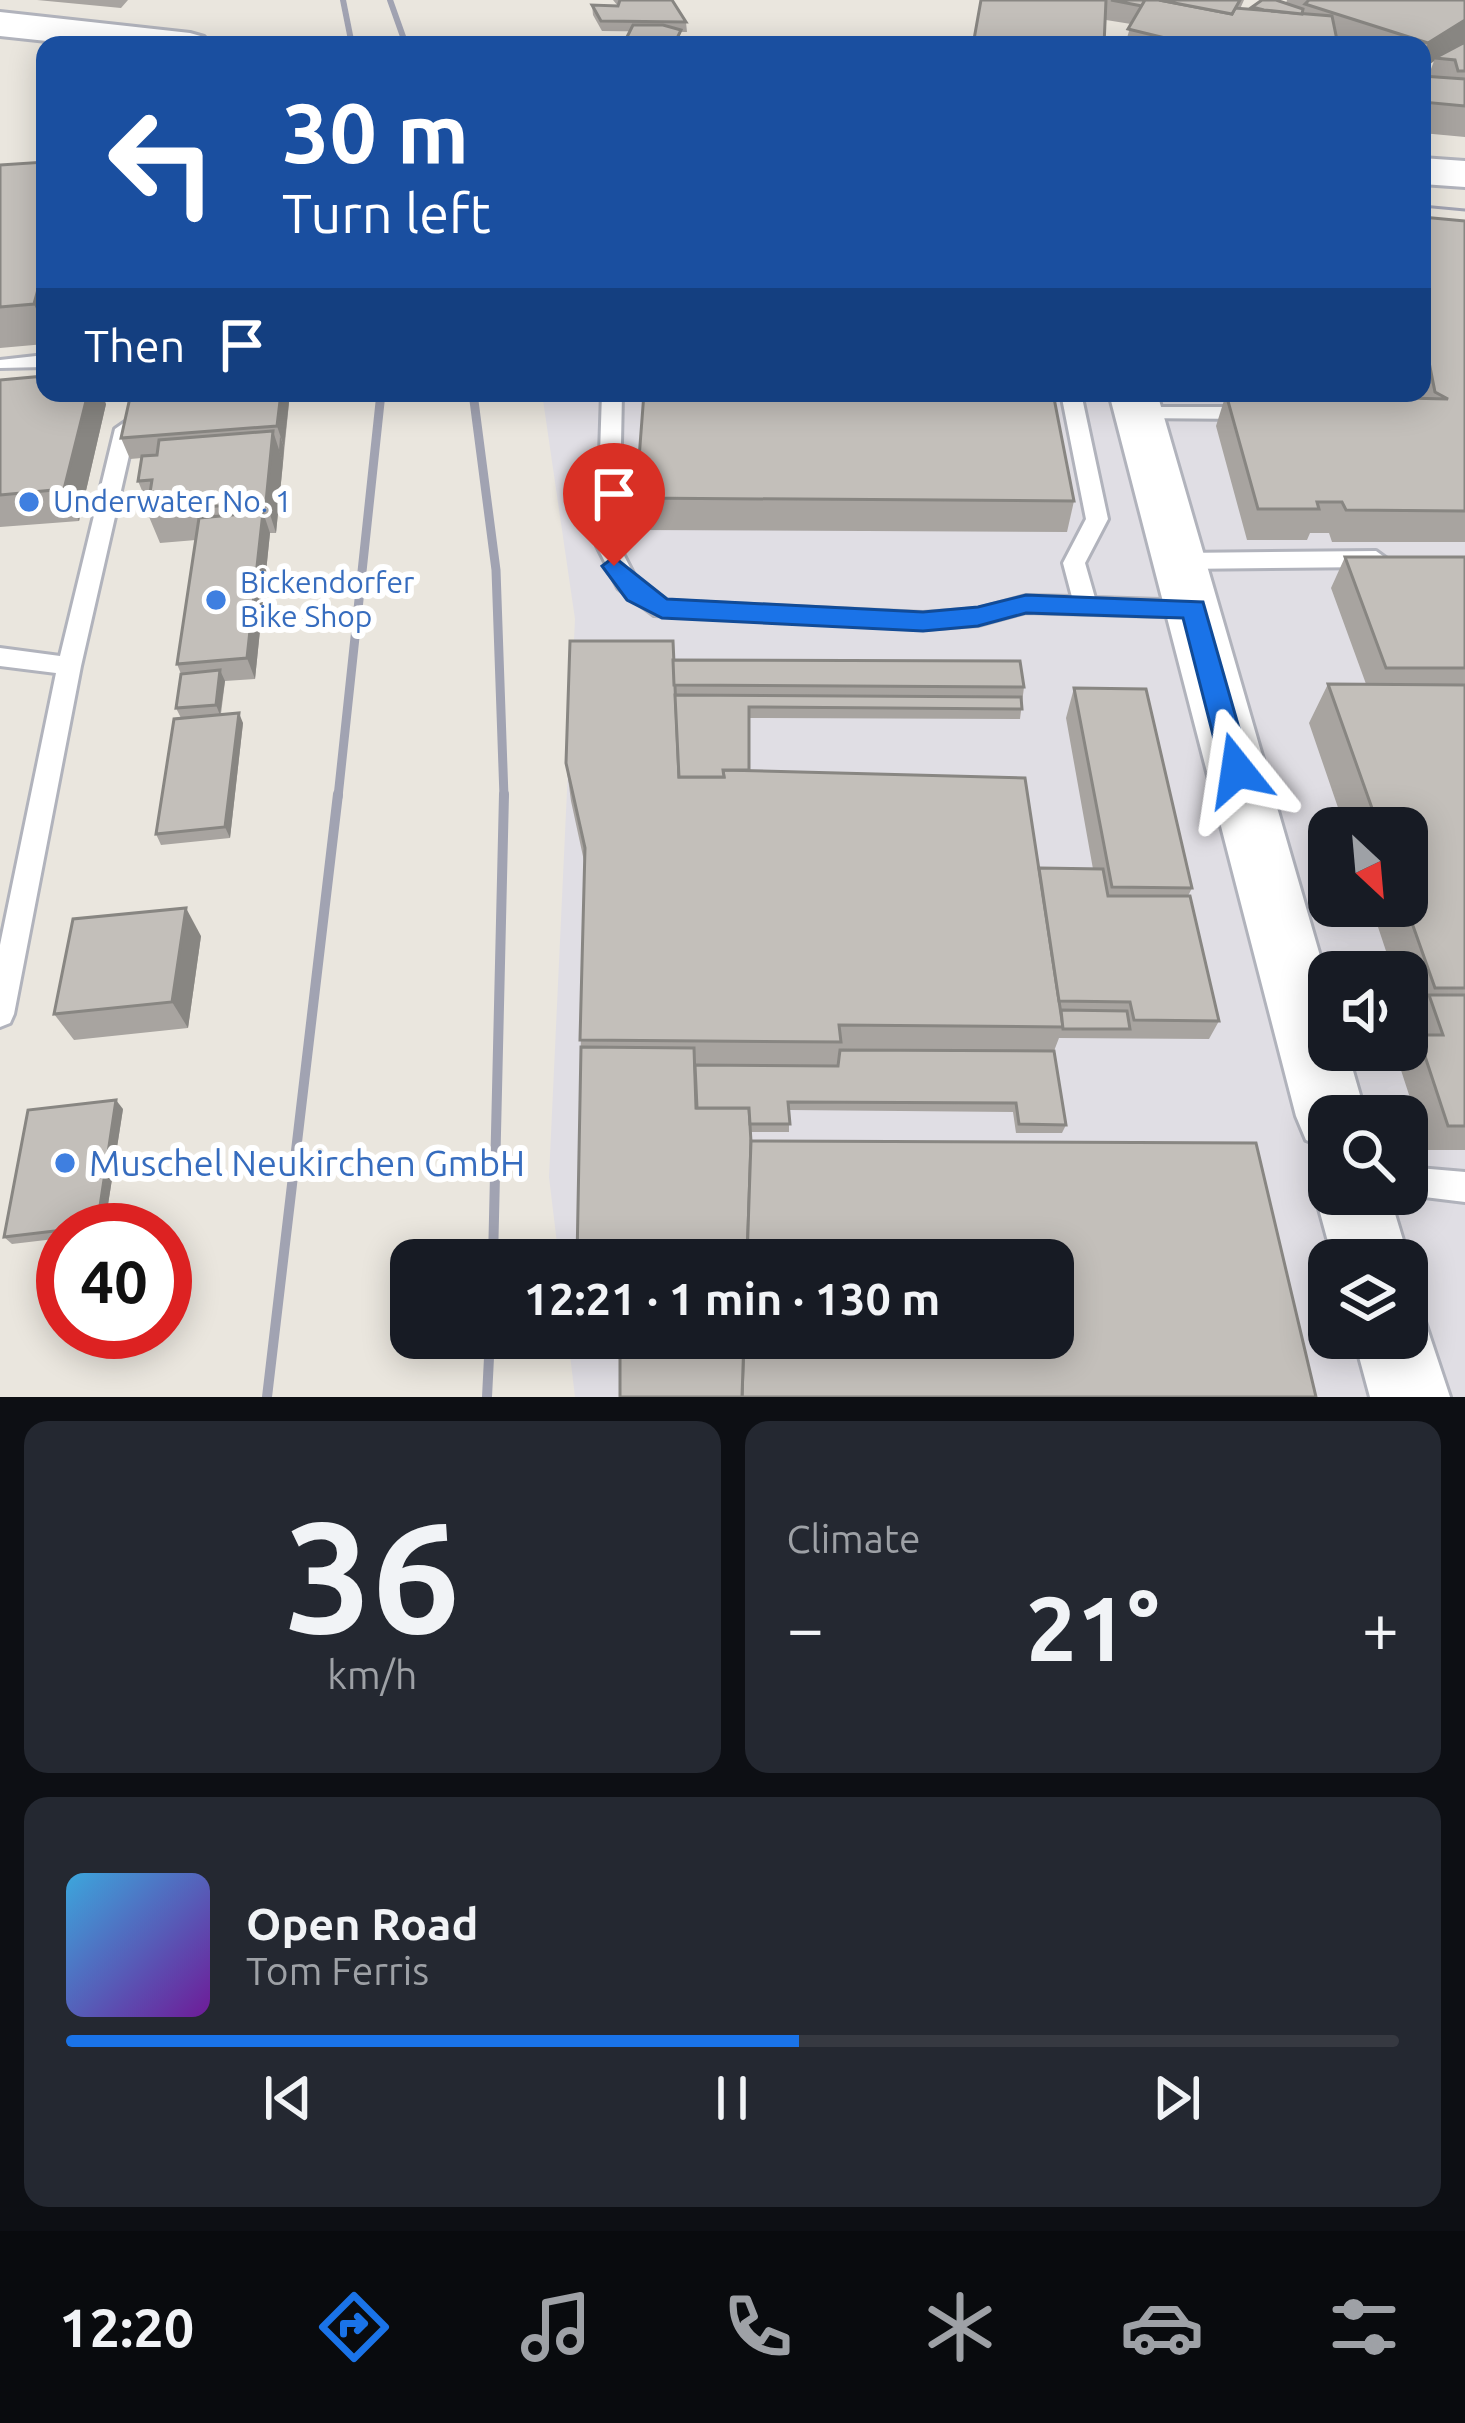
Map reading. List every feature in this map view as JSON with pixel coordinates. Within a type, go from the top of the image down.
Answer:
[{"type":"main road","points":[[0,24],[109,36]]},
{"type":"main road","points":[[0,59],[36,62]]},
{"type":"main road","points":[[1431,171],[1465,174]]},
{"type":"street","points":[[1136,403],[1324,1095]]},
{"type":"street","points":[[1400,1359],[1410,1397]]},
{"type":"lane","points":[[6,364],[36,362]]},
{"type":"lane","points":[[612,402],[608,546],[626,582],[662,608],[923,621],[978,616],[1026,604],[1086,605],[1187,585],[1394,559]]},
{"type":"lane","points":[[1074,402],[1096,497],[1097,520],[1074,563],[1086,605]]},
{"type":"lane","points":[[1136,403],[1284,413]]},
{"type":"lane","points":[[0,1015],[69,666],[125,429]]},
{"type":"lane","points":[[0,657],[69,666]]},
{"type":"lane","points":[[1428,1183],[1465,1186]]},
{"type":"shaded area","points":[[1465,244],[1465,1397],[575,1397],[570,1359],[1074,1359],[1074,1239],[556,1239],[549,1177],[575,619],[543,402],[1431,402],[1431,362]]},
{"type":"building","points":[[620,0],[672,0],[686,22],[601,21],[592,5],[618,6]]},
{"type":"building","points":[[981,0],[1106,0],[1104,36],[975,36]]},
{"type":"building","points":[[1111,0],[1145,0],[1142,6]]},
{"type":"building","points":[[1145,0],[1159,0],[1232,14],[1235,8],[1332,16],[1336,36],[1157,36],[1128,29]]},
{"type":"building","points":[[1159,0],[1240,0],[1232,14]]},
{"type":"building","points":[[1262,0],[1303,9],[1302,14],[1252,7]]},
{"type":"building","points":[[1309,0],[1465,0],[1465,20],[1431,41],[1431,36],[1406,36],[1305,4]]},
{"type":"building","points":[[633,25],[681,30],[678,36],[628,36]]},
{"type":"building","points":[[1465,42],[1465,71],[1458,71],[1455,60],[1435,58]]},
{"type":"building","points":[[1431,77],[1465,79],[1465,106],[1431,103]]},
{"type":"building","points":[[36,163],[34,304],[0,307],[0,165]]},
{"type":"building","points":[[1431,218],[1465,221],[1465,511],[1346,510],[1342,502],[1317,502],[1319,509],[1258,509],[1228,402],[1448,399],[1435,392]]},
{"type":"building","points":[[36,377],[36,402],[86,402],[64,489],[0,495],[0,380]]},
{"type":"building","points":[[129,402],[280,402],[277,426],[121,438]]},
{"type":"building","points":[[643,402],[1055,402],[1074,501],[636,498]]},
{"type":"building","points":[[273,431],[266,502],[147,512],[152,480],[138,481],[142,456],[157,455],[159,440]]},
{"type":"building","points":[[263,512],[247,658],[177,664],[199,518]]},
{"type":"building","points":[[1345,557],[1465,557],[1465,668],[1386,668]]},
{"type":"building","points":[[570,641],[673,641],[679,777],[724,777],[723,770],[1025,778],[1063,1027],[839,1025],[841,1042],[580,1040],[585,848],[566,763]]},
{"type":"building","points":[[673,660],[1020,661],[1024,687],[674,685]]},
{"type":"building","points":[[220,670],[216,705],[176,708],[181,674]]},
{"type":"building","points":[[1328,684],[1465,685],[1465,988],[1435,988],[1428,951],[1422,951],[1413,927],[1428,927],[1428,807],[1372,807]]},
{"type":"building","points":[[1074,688],[1146,689],[1192,888],[1112,887]]},
{"type":"building","points":[[675,695],[1021,697],[1022,709],[749,707],[749,770],[723,770],[724,777],[679,777]]},
{"type":"building","points":[[239,713],[225,827],[156,834],[174,719]]},
{"type":"building","points":[[1039,868],[1103,869],[1108,896],[1190,896],[1219,1021],[1134,1020],[1130,1002],[1059,1001]]},
{"type":"building","points":[[186,908],[172,1002],[54,1014],[73,919]]},
{"type":"building","points":[[1429,995],[1465,995],[1465,1126],[1448,1126],[1428,1065],[1428,1035],[1443,1035]]},
{"type":"building","points":[[1061,1010],[1127,1011],[1130,1029],[1063,1029]]},
{"type":"building","points":[[581,1047],[694,1048],[696,1108],[749,1108],[748,1239],[577,1239]]},
{"type":"building","points":[[840,1050],[1054,1051],[1066,1125],[1019,1124],[1016,1103],[788,1102],[790,1124],[750,1124],[749,1108],[697,1108],[695,1065],[838,1066]]},
{"type":"building","points":[[116,1100],[100,1203],[36,1203],[36,1233],[4,1237],[28,1110]]},
{"type":"building","points":[[751,1141],[1256,1143],[1316,1397],[742,1397],[743,1359],[1074,1359],[1074,1239],[748,1239]]},
{"type":"building","points":[[620,1359],[743,1359],[742,1397],[620,1397]]},
{"type":"tram line","points":[[1431,207],[1465,210]]},
{"type":"railway","points":[[343,0],[350,36]]},
{"type":"railway","points":[[390,0],[403,36]]},
{"type":"railway","points":[[338,797],[380,402]]},
{"type":"railway","points":[[474,402],[496,570],[504,796]]},
{"type":"railway","points":[[267,1397],[338,794]]},
{"type":"railway","points":[[493,1239],[504,796]]},
{"type":"railway","points":[[487,1397],[489,1359]]},
{"type":"place","name":"Underwater No. 1","points":[[29,502]]},
{"type":"place","name":"Bickendorfer Bike Shop","points":[[216,600]]},
{"type":"place","name":"Muschel Neukirchen GmbH","points":[[65,1163]]},
{"type":"route","points":[[614,566],[636,594],[662,608],[923,621],[978,616],[1026,604],[1193,609],[1237,770]]}]
